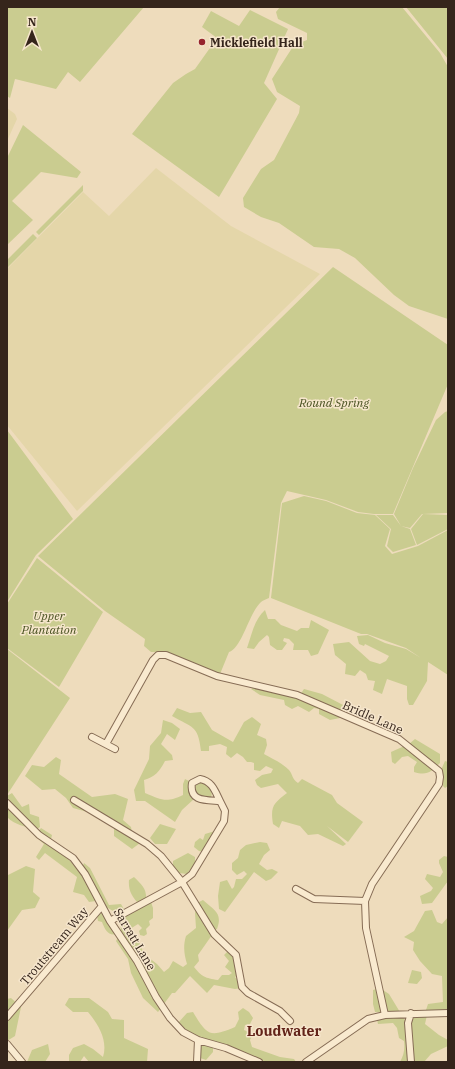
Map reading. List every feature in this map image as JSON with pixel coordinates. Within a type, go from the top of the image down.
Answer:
[{"type":"street","name":"Bridle Lane","points":[[106,744],[153,660],[158,655],[166,655],[217,676],[297,695],[399,739],[439,771],[439,784],[372,884],[365,902],[366,928],[385,1015]]},
{"type":"street","points":[[92,737],[116,749]]},
{"type":"street","points":[[110,921],[182,882],[192,874],[224,821],[225,811],[220,801],[211,784],[207,780],[200,778],[192,783],[191,789],[193,795],[197,798],[220,801]]},
{"type":"street","points":[[74,800],[147,844],[162,856],[182,882],[214,934],[236,955],[242,987],[248,993],[270,1004],[290,1021]]},
{"type":"street","name":"Sarratt Lane","points":[[7,803],[39,835],[73,858],[86,874],[110,921],[137,961],[156,997],[170,1018],[183,1032],[198,1040],[226,1048],[259,1062]]},
{"type":"street","points":[[296,888],[314,900],[365,902]]},
{"type":"street","name":"Troutstream Way","points":[[7,1017],[102,906]]},
{"type":"street","points":[[411,1013],[408,1023],[411,1062]]},
{"type":"street","points":[[306,1062],[368,1019],[385,1015],[411,1013],[448,1013]]},
{"type":"street","points":[[279,1021],[284,1015]]},
{"type":"street","points":[[197,1062],[198,1040]]},
{"type":"street","points":[[7,1044],[22,1062]]},
{"type":"shaded area","points":[[7,108],[15,114],[17,119],[7,141]]},
{"type":"shaded area","points":[[156,168],[231,226],[320,274],[77,511],[7,425],[7,269],[83,192],[109,216]]},
{"type":"green space","points":[[7,7],[144,7],[80,82],[68,72],[56,89],[15,79],[10,98],[7,96]]},
{"type":"green space","points":[[280,7],[402,7],[440,53],[448,67],[448,319],[409,306],[394,295],[355,258],[339,249],[314,247],[279,223],[261,217],[244,207],[243,198],[261,169],[274,160],[299,113],[300,106],[277,92],[272,79],[294,45],[307,40],[307,33],[278,19],[276,12]]},
{"type":"green space","points":[[406,7],[448,7],[448,59]]},
{"type":"green space","points":[[250,10],[288,29],[264,83],[277,99],[219,197],[132,134],[173,83],[195,69],[217,38],[202,27],[211,11],[239,26]]},
{"type":"green space","points":[[23,125],[81,172],[77,178],[41,172],[12,201],[33,220],[7,245],[7,158]]},
{"type":"green space","points":[[83,185],[83,191],[39,235],[36,232]]},
{"type":"green space","points":[[33,234],[37,238],[7,268],[7,260]]},
{"type":"green space","name":"Round Spring","points":[[333,267],[448,345],[448,384],[393,514],[358,512],[326,500],[287,491],[281,503],[269,598],[262,601],[257,607],[238,644],[229,652],[220,674],[188,667],[182,658],[174,655],[170,658],[161,657],[157,652],[151,652],[144,646],[145,639],[105,611],[38,556]]},
{"type":"green space","points":[[448,411],[448,513],[422,514],[410,528],[401,526],[394,514],[413,468],[436,420]]},
{"type":"green space","points":[[7,430],[73,519],[36,555],[7,602]]},
{"type":"green space","points":[[304,496],[326,501],[357,513],[375,515],[390,529],[385,546],[392,554],[418,546],[448,530],[448,675],[428,662],[427,681],[413,705],[409,705],[407,699],[407,686],[387,679],[382,694],[373,690],[375,681],[368,680],[366,674],[360,670],[355,676],[345,674],[346,664],[335,655],[333,644],[349,642],[370,661],[380,664],[386,661],[389,656],[365,644],[364,646],[359,644],[357,636],[368,635],[385,643],[406,649],[421,658],[406,648],[367,634],[361,634],[271,598],[282,503]]},
{"type":"green space","points":[[423,514],[448,515],[448,529],[417,545],[411,529]]},
{"type":"green space","points":[[376,515],[393,515],[401,526],[410,529],[416,545],[393,552],[387,546],[391,529]]},
{"type":"green space","name":"Upper Plantation","points":[[37,558],[103,612],[59,687],[7,648],[7,604]]},
{"type":"green space","points":[[265,610],[268,619],[275,619],[281,625],[297,631],[301,628],[309,628],[311,620],[329,630],[318,654],[311,656],[308,650],[293,650],[294,644],[289,639],[284,638],[283,641],[287,643],[282,650],[277,650],[270,645],[269,637],[267,635],[254,649],[247,648],[258,618]]},
{"type":"green space","points":[[7,649],[70,698],[7,795]]},
{"type":"green space","points":[[260,684],[298,698],[304,689],[322,694],[345,706],[340,718],[330,720],[319,714],[319,709],[314,708],[309,712],[298,706],[292,709],[285,705],[284,700],[260,695],[251,689]]},
{"type":"green space","points":[[177,708],[190,713],[201,712],[212,730],[233,742],[244,722],[252,717],[261,724],[257,735],[266,739],[267,745],[264,754],[286,768],[298,783],[302,779],[332,795],[337,803],[363,822],[348,842],[327,826],[346,844],[343,846],[318,834],[308,835],[300,826],[282,821],[279,828],[273,824],[272,813],[276,802],[287,793],[278,784],[261,788],[257,785],[255,780],[262,775],[271,773],[273,769],[266,766],[260,771],[254,770],[254,763],[247,762],[237,753],[231,758],[226,754],[227,747],[220,744],[209,746],[209,751],[201,751],[200,742],[196,731],[189,725],[172,716]]},
{"type":"green space","points":[[163,720],[172,723],[180,729],[175,740],[167,734],[161,744],[172,755],[173,760],[165,761],[157,773],[144,780],[145,793],[160,799],[168,800],[183,795],[183,784],[185,779],[191,782],[192,790],[190,795],[194,799],[182,810],[175,822],[145,801],[136,801],[134,790],[149,759],[150,746],[161,733]]},
{"type":"green space","points":[[415,739],[440,754],[440,763],[434,769],[426,773],[422,774],[414,772],[414,767],[417,762],[408,756],[402,757],[395,764],[392,762],[391,752],[409,744]]},
{"type":"green space","points":[[56,757],[61,760],[59,774],[92,797],[115,794],[128,799],[123,820],[131,827],[133,838],[140,843],[132,849],[114,836],[114,827],[91,813],[73,808],[66,798],[55,789],[42,790],[25,776],[32,765],[44,767]]},
{"type":"green space","points":[[445,761],[448,762],[448,786],[445,788],[443,786],[441,770]]},
{"type":"green space","points":[[202,782],[211,790],[211,797],[198,796],[194,791],[196,783]]},
{"type":"green space","points":[[12,793],[22,807],[29,804],[30,814],[39,817],[40,827],[36,830],[20,825],[9,819],[7,816],[7,796]]},
{"type":"green space","points":[[160,824],[176,829],[167,844],[155,844],[150,838]]},
{"type":"green space","points":[[41,828],[52,835],[50,844],[66,856],[80,873],[84,863],[90,868],[109,905],[121,904],[125,911],[115,916],[113,911],[96,901],[89,902],[84,895],[73,892],[77,877],[45,853],[39,860],[36,857],[44,844],[35,836]]},
{"type":"green space","points":[[215,831],[205,852],[199,851],[194,847],[195,842],[200,838],[203,840],[205,834]]},
{"type":"green space","points":[[260,842],[267,843],[270,850],[264,855],[259,864],[267,870],[272,869],[278,872],[271,879],[266,881],[254,872],[225,912],[219,909],[218,896],[220,882],[227,880],[232,889],[236,879],[242,879],[247,874],[244,871],[237,875],[232,870],[232,863],[238,858],[240,850],[246,845]]},
{"type":"green space","points":[[188,853],[195,857],[195,863],[187,874],[179,873],[173,866],[173,861]]},
{"type":"green space","points":[[444,856],[448,857],[448,881],[432,903],[422,904],[420,896],[431,891],[433,888],[425,879],[427,874],[440,877],[443,872],[439,860]]},
{"type":"green space","points":[[26,866],[35,869],[33,892],[40,898],[35,908],[22,910],[7,931],[7,877],[8,875]]},
{"type":"green space","points":[[134,877],[142,885],[146,893],[146,900],[139,904],[132,896],[129,887],[129,880]]},
{"type":"green space","points":[[203,900],[214,909],[218,915],[219,924],[217,929],[210,931],[212,935],[198,955],[199,961],[194,967],[199,973],[210,979],[218,980],[222,975],[229,975],[232,973],[225,967],[229,961],[224,955],[229,950],[234,956],[238,975],[235,977],[240,983],[241,988],[235,989],[214,985],[207,993],[190,976],[175,993],[172,993],[158,1012],[143,998],[131,973],[128,959],[116,941],[121,932],[120,919],[151,902],[153,908],[153,918],[149,921],[150,925],[146,929],[147,934],[144,936],[140,935],[139,931],[142,928],[138,924],[130,929],[129,935],[134,941],[139,942],[144,954],[157,964],[164,972],[169,968],[173,961],[183,967],[187,964],[184,943],[186,936],[196,928],[195,913],[197,903]]},
{"type":"green space","points":[[432,910],[437,922],[442,924],[448,917],[448,1015],[429,1014],[426,1010],[428,1004],[443,1002],[442,976],[432,974],[420,961],[413,950],[414,942],[404,937],[414,931],[425,911]]},
{"type":"green space","points":[[101,913],[105,914],[117,934],[109,933],[102,922],[98,921],[97,916]]},
{"type":"green space","points":[[412,970],[421,972],[422,978],[417,984],[408,983]]},
{"type":"green space","points":[[380,988],[389,994],[406,1022],[411,1022],[415,1015],[427,1015],[425,1024],[448,1040],[448,1046],[431,1054],[424,1062],[400,1062],[404,1049],[404,1041],[399,1038],[397,1028],[393,1023],[378,1024],[377,1020],[387,1012],[375,1012],[373,1004],[373,990]]},
{"type":"green space","points":[[11,998],[21,1007],[15,1036],[7,1041],[7,999]]},
{"type":"green space","points":[[69,998],[89,998],[108,1012],[112,1019],[124,1020],[124,1038],[148,1049],[147,1062],[89,1062],[84,1056],[80,1062],[69,1062],[69,1055],[73,1048],[84,1044],[103,1057],[104,1045],[102,1033],[88,1012],[73,1012],[65,1005]]},
{"type":"green space","points":[[243,1008],[249,1012],[253,1018],[250,1024],[245,1025],[244,1030],[253,1034],[250,1040],[252,1047],[280,1057],[294,1059],[296,1062],[257,1062],[213,1044],[213,1052],[206,1060],[200,1058],[200,1044],[197,1043],[178,1023],[187,1013],[193,1012],[206,1030],[219,1033],[235,1027],[239,1019],[238,1012]]},
{"type":"green space","points":[[48,1044],[50,1054],[45,1062],[27,1062],[32,1050]]},
{"type":"place","name":"Micklefield Hall","points":[[202,42]]},
{"type":"district","name":"Loudwater","points":[[284,1031]]}]
